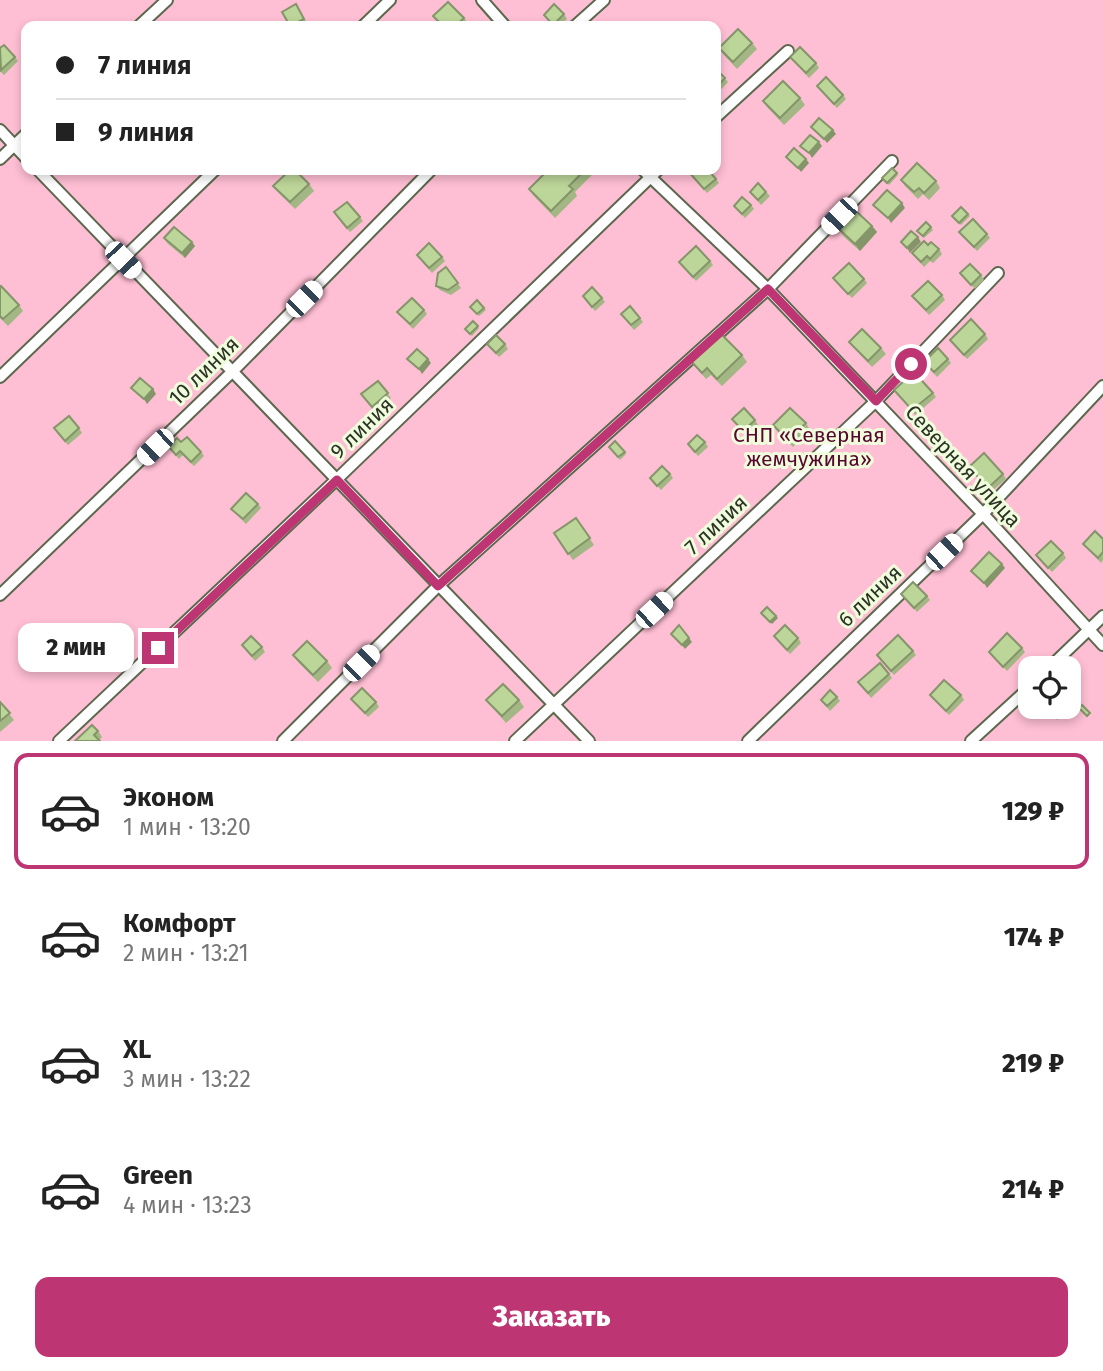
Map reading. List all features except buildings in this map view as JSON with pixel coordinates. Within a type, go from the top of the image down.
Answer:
[{"type":"street","points":[[144,21],[167,0]]},
{"type":"street","points":[[368,21],[390,0]]},
{"type":"street","points":[[482,0],[501,21]]},
{"type":"street","points":[[581,21],[604,0]]},
{"type":"street","points":[[721,112],[788,51]]},
{"type":"street","points":[[0,130],[21,153]]},
{"type":"street","points":[[0,159],[21,139]]},
{"type":"street","points":[[283,741],[438,586],[768,289],[892,161]]},
{"type":"street","points":[[43,175],[589,741]]},
{"type":"street","points":[[0,377],[210,175]]},
{"type":"street","name":"10 линия","points":[[0,595],[232,372],[425,175]]},
{"type":"street","name":"9 линия","points":[[59,741],[337,480],[647,175]]},
{"type":"street","name":"Северная улица","points":[[653,175],[876,401],[1103,645]]},
{"type":"street","name":"7 линия","points":[[515,741],[876,401],[998,273]]},
{"type":"street","name":"6 линия","points":[[748,741],[983,514],[1103,386]]},
{"type":"street","points":[[1062,656],[1103,616]]},
{"type":"street","points":[[971,741],[1018,697]]},
{"type":"green space","name":"СНП «Северная жемчужина»","points":[[0,0],[1103,0],[1103,741],[0,741]]},
{"type":"route","points":[[158,648],[337,480],[438,586],[768,289],[876,401],[911,364]]}]
